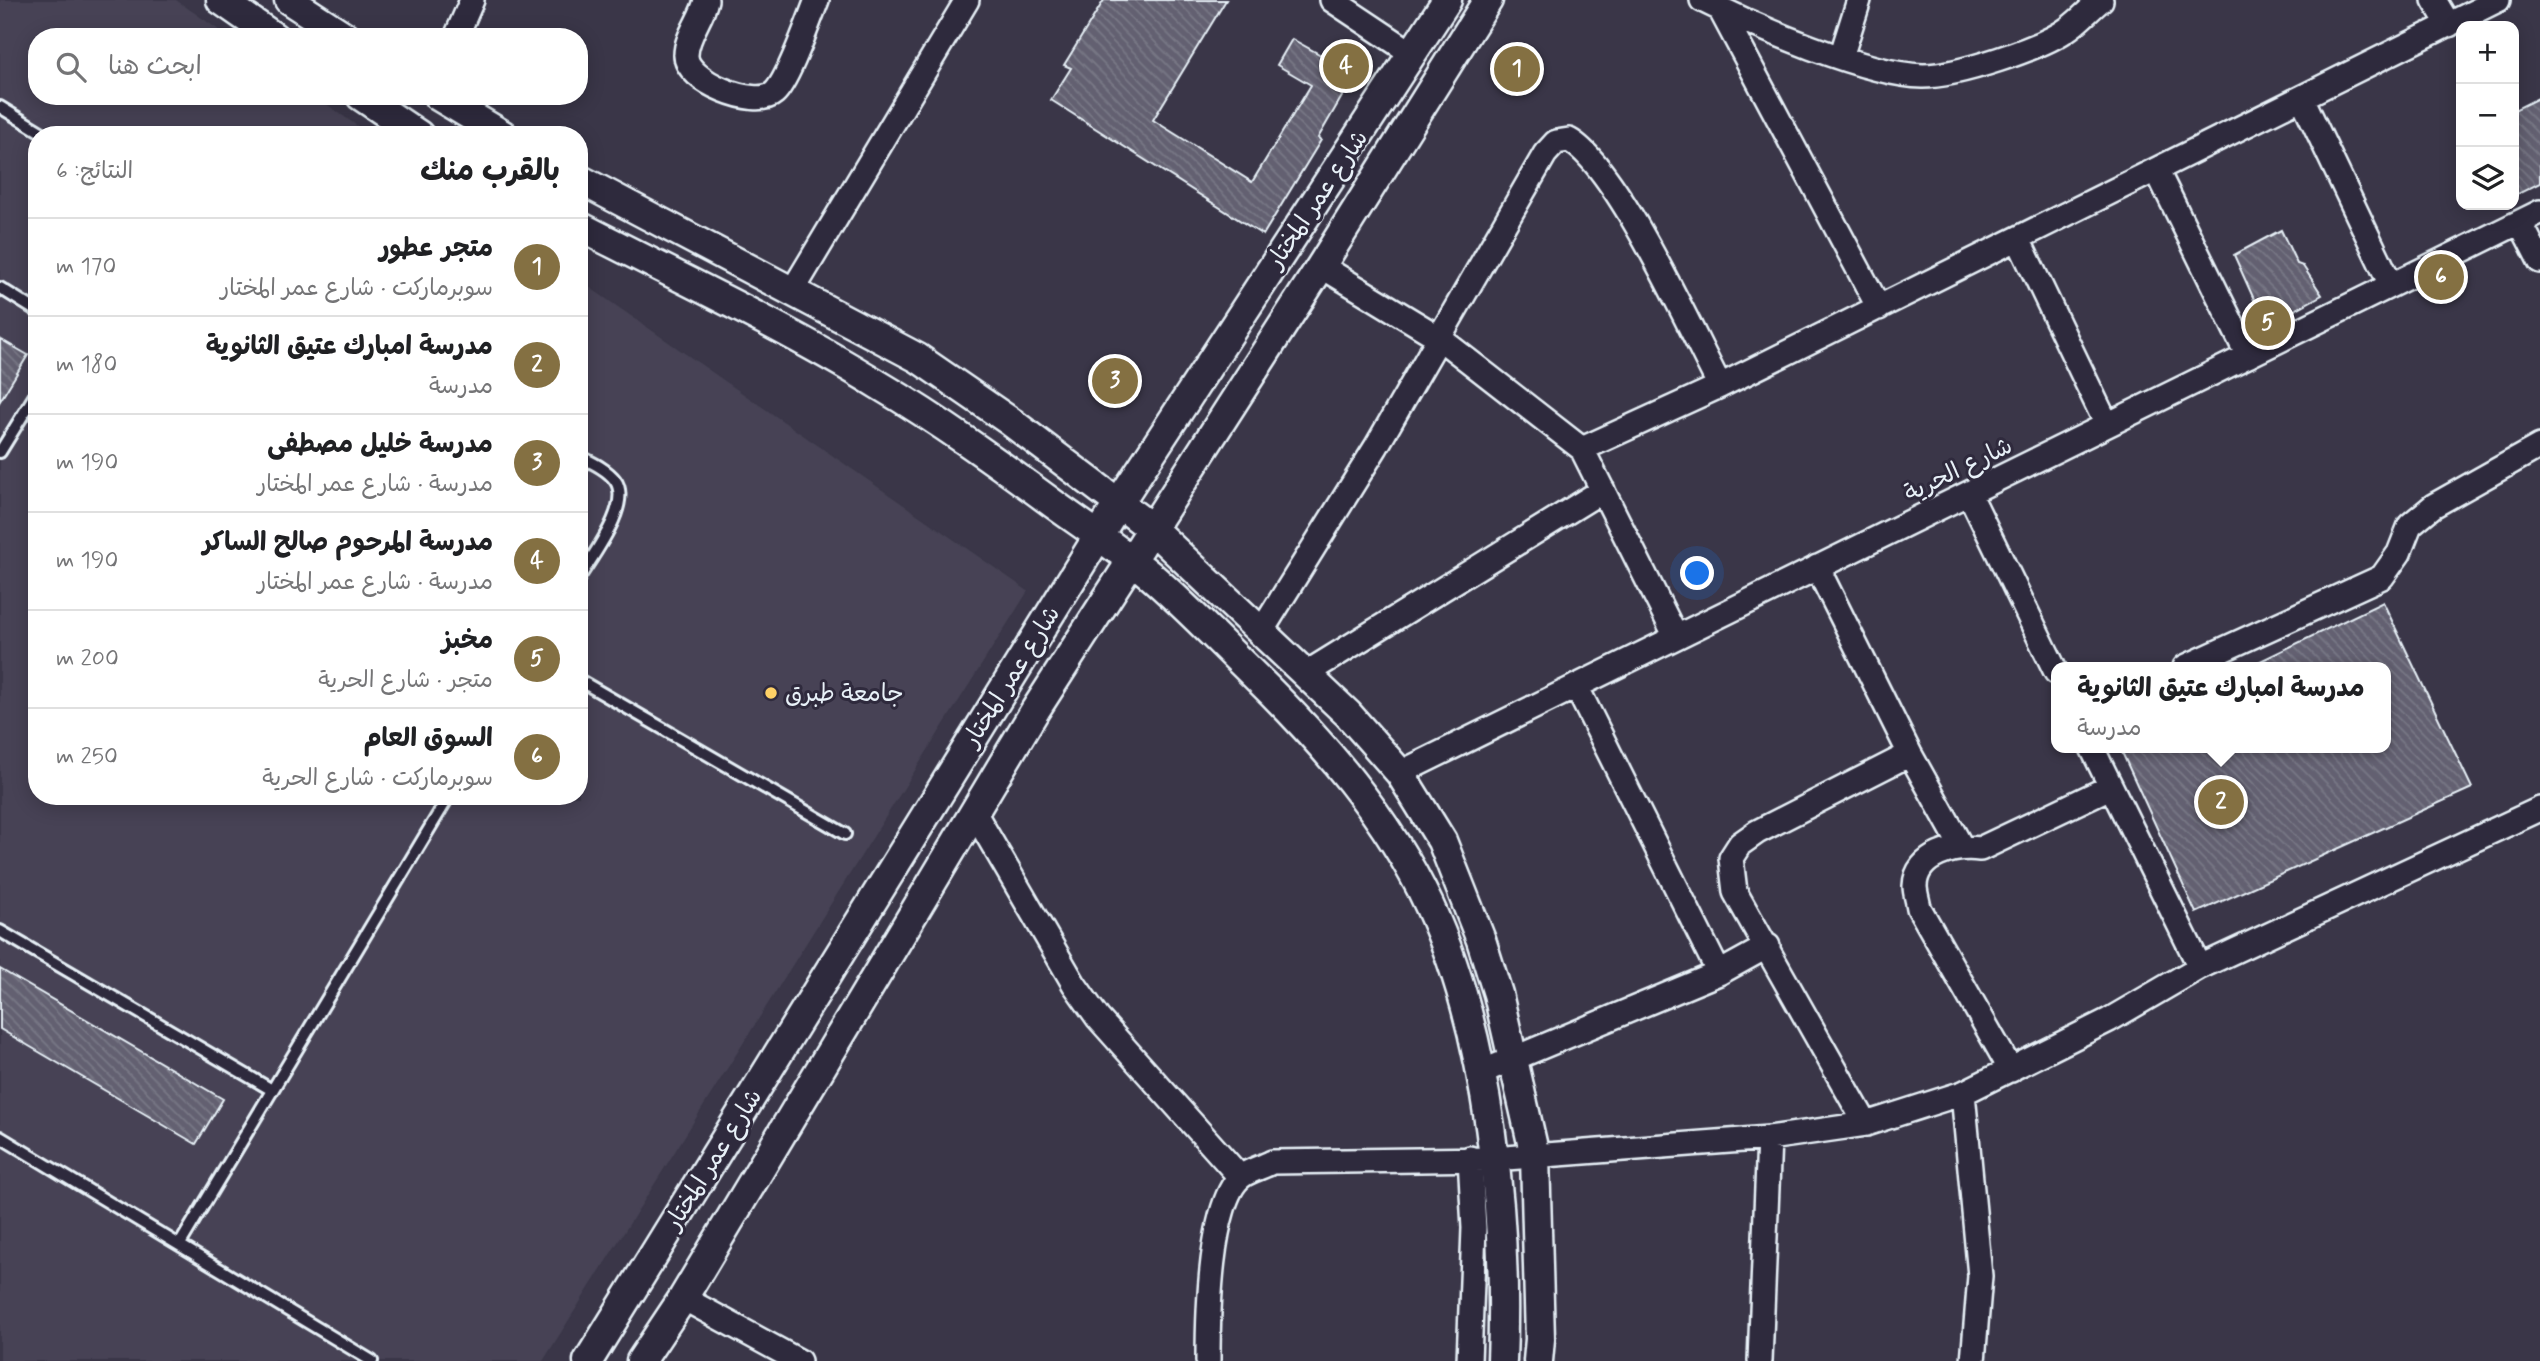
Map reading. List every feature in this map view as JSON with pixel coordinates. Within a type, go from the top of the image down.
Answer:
[{"type":"street","points":[[221,0],[261,28]]},
{"type":"street","points":[[289,0],[332,28]]},
{"type":"street","points":[[460,28],[472,0]]},
{"type":"street","points":[[706,0],[688,41],[685,57],[690,70],[700,79],[730,93],[761,99],[775,93],[817,0]]},
{"type":"street","points":[[793,290],[967,0]]},
{"type":"street","points":[[1332,0],[1413,54]]},
{"type":"street","name":"شارع عمر المختار","points":[[588,1361],[1120,501],[1447,0]]},
{"type":"street","name":"شارع عمر المختار","points":[[641,1361],[683,1298],[974,812],[1130,559],[1321,266],[1488,0]]},
{"type":"street","points":[[1841,57],[1859,0]]},
{"type":"street","points":[[1711,4],[1841,57],[1881,69],[1923,76],[1998,61],[2067,30],[2101,0]]},
{"type":"street","points":[[2434,0],[2449,25]]},
{"type":"street","points":[[1582,449],[1720,386],[2498,0]]},
{"type":"street","points":[[1711,4],[1879,308]]},
{"type":"street","points":[[2302,98],[2391,285]]},
{"type":"street","points":[[374,105],[406,126]]},
{"type":"street","points":[[453,105],[488,126]]},
{"type":"street","points":[[1261,632],[1376,447],[1545,155],[1556,142],[1569,140],[1593,158],[1634,222],[1720,386]]},
{"type":"street","points":[[2157,171],[2248,356]]},
{"type":"street","points":[[588,184],[918,358],[1120,501],[1348,714],[1400,773],[1442,841],[1499,994],[1535,1156],[1540,1339],[1538,1361]]},
{"type":"street","points":[[2530,217],[2540,261]]},
{"type":"street","name":"شارع الحرية","points":[[1400,773],[2530,217]]},
{"type":"street","points":[[588,231],[878,384],[965,439],[1130,559],[1284,703],[1318,741],[1392,839],[1423,893],[1446,946],[1465,1001],[1479,1073],[1481,1159],[1474,1228],[1469,1361]]},
{"type":"street","points":[[2018,239],[2107,425]]},
{"type":"street","points":[[1321,266],[1438,337],[1582,449],[1676,637]]},
{"type":"street","points":[[2196,662],[2382,577],[2399,553],[2410,525],[2433,506],[2540,446]]},
{"type":"street","points":[[1305,674],[1603,490]]},
{"type":"street","points":[[1969,493],[2051,662]]},
{"type":"street","points":[[1817,567],[1910,754],[1961,846]]},
{"type":"street","points":[[1576,686],[1718,974]]},
{"type":"street","points":[[2094,753],[2200,967]]},
{"type":"street","points":[[1866,1124],[1768,946],[1735,892],[1731,858],[1735,851],[1757,832],[1910,754]]},
{"type":"street","points":[[2011,1070],[1919,908],[1915,885],[1920,869],[1935,855],[1961,846],[1980,849],[2110,787]]},
{"type":"street","points":[[1208,1361],[1208,1308],[1217,1234],[1227,1201],[1240,1177],[1272,1162],[1535,1156],[1769,1139],[1866,1124],[1963,1093],[2109,1020],[2200,967],[2540,809]]},
{"type":"street","points":[[974,812],[1074,984],[1097,1018],[1240,1177]]},
{"type":"street","points":[[1479,1073],[1718,974],[1768,946]]},
{"type":"street","points":[[1963,1093],[1980,1276],[1973,1361]]},
{"type":"street","points":[[1760,1361],[1769,1139]]},
{"type":"street","points":[[1481,1159],[1502,1273],[1502,1361]]},
{"type":"street","points":[[683,1298],[799,1361]]},
{"type":"lane","points":[[0,107],[31,126]]},
{"type":"lane","points":[[0,288],[28,305]]},
{"type":"lane","points":[[0,452],[28,407]]},
{"type":"lane","points":[[588,462],[615,480],[621,489],[621,500],[612,522],[588,563]]},
{"type":"lane","points":[[588,685],[845,834]]},
{"type":"lane","points":[[180,1244],[444,805]]},
{"type":"lane","points":[[0,932],[272,1090]]},
{"type":"lane","points":[[0,1137],[372,1361]]},
{"type":"shaded area","name":"جامعة طبرق","points":[[0,0],[176,0],[216,28],[28,28],[28,105],[328,105],[357,126],[28,126],[28,805],[588,805],[588,286],[1028,591],[543,1361],[0,1361]]},
{"type":"building","points":[[1104,0],[1226,0],[1153,120],[1252,182],[1311,85],[1277,65],[1292,39],[1355,74],[1318,138],[1321,140],[1263,235],[1051,100],[1071,68],[1064,65]]},
{"type":"building","points":[[2540,97],[2540,183],[2519,194],[2519,147],[2519,108]]},
{"type":"building","points":[[2281,230],[2297,264],[2303,266],[2322,295],[2266,326],[2234,255]]},
{"type":"building","points":[[0,339],[28,355],[0,401]]},
{"type":"building","points":[[2383,602],[2472,788],[2196,913],[2122,753],[2391,753],[2391,662],[2258,662]]},
{"type":"building","points":[[0,969],[223,1099],[196,1144],[0,1029]]},
{"type":"place","name":"مدرسة المرحوم صالح الساكر","points":[[1346,66]]},
{"type":"place","name":"متجر عطور","points":[[1517,69]]},
{"type":"place","name":"السوق العام","points":[[2441,277]]},
{"type":"place","name":"مخبز","points":[[2268,323]]},
{"type":"place","name":"مدرسة خليل مصطفى","points":[[1115,381]]},
{"type":"place","name":"جامعة طبرق","points":[[771,693]]},
{"type":"place","name":"مدرسة امبارك عتيق الثانوية","points":[[2221,802]]}]
